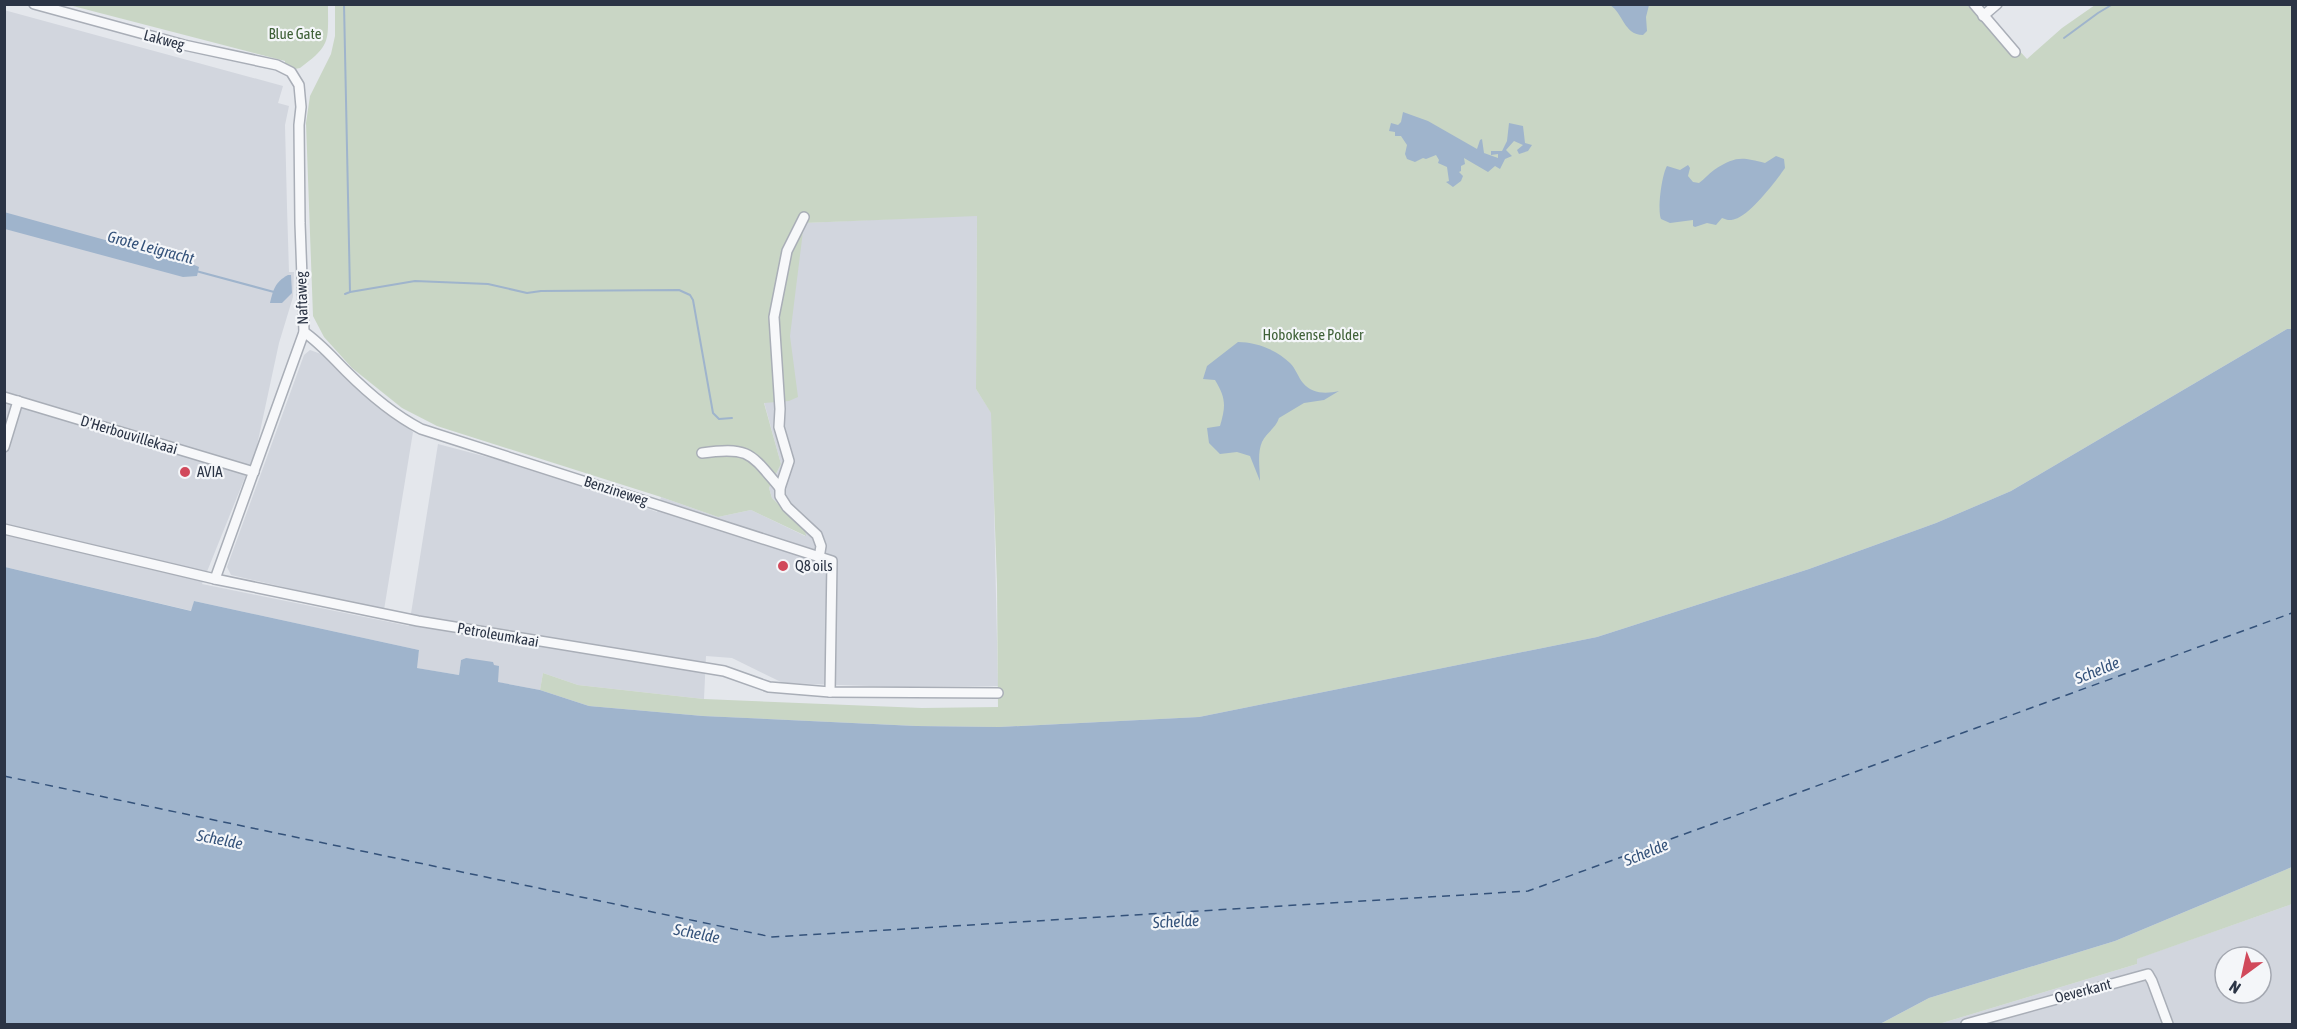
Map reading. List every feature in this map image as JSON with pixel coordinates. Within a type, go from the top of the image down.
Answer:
[{"type":"street","name":"Lakweg","points":[[34,4],[184,45],[277,65],[294,75]]},
{"type":"street","points":[[1974,4],[2014,52]]},
{"type":"street","points":[[1983,16],[1997,4]]},
{"type":"street","name":"Naftaweg","points":[[215,579],[304,332],[300,223],[299,125],[301,107],[299,85],[294,75]]},
{"type":"street","points":[[804,217],[787,251],[774,317],[780,409],[779,427],[789,461],[780,488],[780,496],[783,502],[820,540],[819,558],[832,561],[830,692]]},
{"type":"street","name":"Benzineweg","points":[[304,332],[317,341],[361,384],[402,417],[421,429],[819,558]]},
{"type":"street","name":"D'Herbouvillekaai","points":[[4,398],[254,472]]},
{"type":"street","points":[[4,447],[18,401]]},
{"type":"street","points":[[702,453],[727,450],[745,453],[759,462],[780,488]]},
{"type":"street","name":"Petroleumkaai","points":[[4,530],[215,579],[418,621],[724,671],[769,687],[830,692],[998,693]]},
{"type":"street","name":"Oeverkant","points":[[1966,1024],[2148,974],[2168,1024]]},
{"type":"shaded area","points":[[4,10],[283,86],[278,103],[289,106],[285,125],[289,272],[294,272],[293,297],[279,343],[256,450],[202,584],[409,626],[438,444],[551,474],[657,512],[661,497],[718,517],[751,510],[805,536],[805,530],[772,498],[769,488],[781,464],[764,402],[805,223],[977,215],[976,389],[992,414],[998,686],[897,687],[783,683],[732,658],[706,656],[704,699],[578,685],[543,673],[540,690],[497,682],[466,658],[461,660],[459,675],[416,668],[419,650],[194,601],[192,611],[5,567]]},
{"type":"shaded area","points":[[310,350],[321,354],[354,386],[413,432],[384,610],[231,575],[227,567],[304,355]]},
{"type":"shaded area","points":[[2292,904],[2292,1024],[1939,1024],[2137,964],[2136,959]]},
{"type":"green space","name":"Hobokense Polder","points":[[335,4],[1967,4],[1997,39],[2003,33],[2027,59],[2062,28],[2095,5],[2292,5],[2292,329],[2287,329],[2011,491],[1936,523],[1809,569],[1597,637],[1199,717],[999,727],[916,726],[703,716],[589,706],[540,690],[543,673],[578,685],[704,699],[922,708],[998,707],[997,584],[991,413],[976,389],[977,216],[804,223],[790,336],[798,397],[789,401],[764,403],[781,464],[769,488],[772,498],[805,530],[806,536],[751,510],[718,517],[437,426],[402,408],[352,368],[324,337],[313,316],[306,123],[310,96],[331,54],[335,36]]},
{"type":"green space","name":"Blue Gate","points":[[69,5],[328,5],[328,27],[326,42],[322,48],[300,68],[295,69],[285,64],[285,61]]},
{"type":"green space","points":[[2292,867],[2292,904],[2137,959],[2137,964],[1939,1024],[1880,1024],[1929,998],[2115,941]]},
{"type":"water","points":[[1610,5],[1649,5],[1646,17],[1647,31],[1643,35],[1632,31]]},
{"type":"water","points":[[1403,112],[1428,121],[1477,149],[1482,139],[1484,153],[1498,158],[1498,154],[1491,155],[1491,151],[1502,151],[1507,141],[1509,123],[1523,126],[1525,143],[1532,145],[1528,151],[1519,154],[1517,150],[1523,145],[1514,141],[1506,150],[1512,156],[1505,159],[1500,169],[1495,166],[1488,172],[1464,158],[1465,164],[1461,166],[1459,172],[1463,176],[1461,181],[1453,187],[1446,182],[1449,181],[1447,167],[1438,163],[1436,155],[1415,162],[1407,159],[1405,154],[1407,145],[1401,136],[1395,136],[1395,132],[1389,131],[1391,123],[1398,125],[1401,122]]},
{"type":"water","points":[[1776,156],[1784,159],[1785,168],[1762,197],[1741,216],[1732,220],[1722,218],[1716,225],[1707,223],[1695,227],[1693,220],[1670,223],[1661,219],[1661,192],[1667,166],[1680,170],[1688,165],[1690,168],[1688,176],[1693,182],[1699,183],[1714,170],[1733,160],[1744,159],[1765,163]]},
{"type":"water","points":[[4,212],[192,264],[199,267],[197,276],[183,277],[5,229]]},
{"type":"water","points":[[291,275],[292,293],[282,303],[270,303],[275,287]]},
{"type":"water","name":"Schelde","points":[[2287,329],[2292,329],[2292,867],[2115,941],[1929,998],[1880,1024],[5,1024],[5,567],[191,611],[194,601],[419,650],[417,668],[459,675],[461,660],[466,658],[493,662],[494,665],[499,666],[498,682],[540,690],[589,706],[703,716],[916,726],[999,727],[1199,717],[1597,637],[1809,569],[1936,523],[2011,491]]},
{"type":"water","points":[[1238,342],[1259,345],[1279,354],[1290,363],[1303,383],[1315,391],[1324,393],[1339,391],[1324,400],[1304,403],[1279,418],[1260,446],[1260,481],[1250,456],[1237,452],[1220,454],[1209,443],[1207,428],[1220,426],[1224,402],[1215,380],[1203,379],[1207,366]]},
{"type":"waterway","name":"Grote Leigracht","points":[[344,4],[350,292],[345,294]]},
{"type":"waterway","points":[[2064,38],[2113,4]]},
{"type":"waterway","name":"Grote Leigracht","points":[[196,271],[274,292]]},
{"type":"waterway","points":[[350,292],[415,281],[488,284],[527,293],[679,290],[690,295],[693,300],[713,413],[719,419],[732,418]]},
{"type":"ferry route","points":[[4,776],[772,937],[1528,891],[2292,613]]},
{"type":"place","name":"AVIA","points":[[185,472]]},
{"type":"place","name":"Q8 oils","points":[[783,566]]}]
